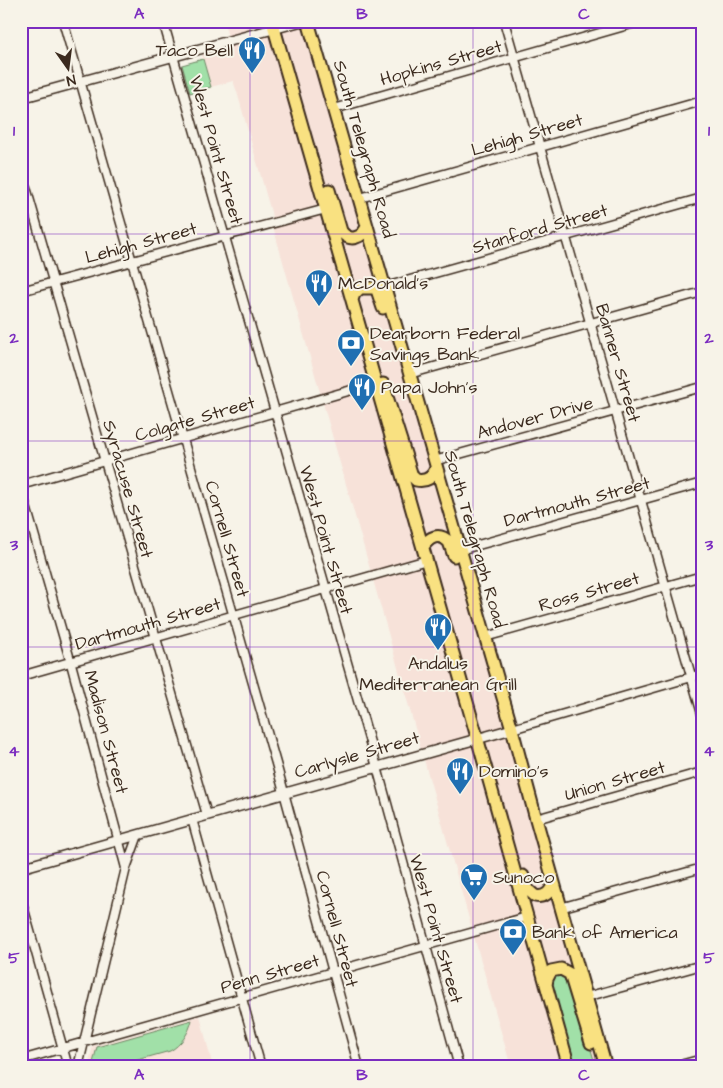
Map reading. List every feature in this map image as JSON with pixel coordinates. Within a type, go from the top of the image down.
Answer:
[{"type":"main road","name":"South Telegraph Road","points":[[308,21],[512,729],[560,908],[606,1067]]},
{"type":"main road","points":[[274,25],[569,1067]]},
{"type":"main road","points":[[299,113],[315,144],[341,231],[347,238],[356,238],[363,234],[367,226]]},
{"type":"main road","points":[[352,300],[354,294],[360,288],[369,287],[377,290],[409,393],[420,411]]},
{"type":"main road","points":[[368,354],[379,373],[389,399],[412,476],[420,481],[428,479],[434,473],[435,465]]},
{"type":"main road","points":[[423,547],[433,536],[440,537],[449,542],[474,626],[486,643]]},
{"type":"main road","points":[[489,781],[500,798],[506,815],[526,888],[531,894],[540,897],[548,894],[554,883]]},
{"type":"main road","points":[[546,985],[551,971],[561,970],[570,974],[599,1067]]},
{"type":"street","name":"Cornell Street","points":[[63,21],[284,793],[359,1067]]},
{"type":"street","name":"West Point Street","points":[[163,21],[377,767],[459,1067]]},
{"type":"street","points":[[21,98],[173,57],[274,25],[302,21]]},
{"type":"street","name":"Banner Street","points":[[504,21],[702,714]]},
{"type":"street","name":"Hopkins Street","points":[[334,109],[642,21]]},
{"type":"street","name":"Lehigh Street","points":[[360,198],[702,101]]},
{"type":"street","name":"Syracuse Street","points":[[21,170],[207,815]]},
{"type":"street","name":"Stanford Street","points":[[385,287],[702,198]]},
{"type":"street","name":"Lehigh Street","points":[[21,291],[326,209]]},
{"type":"street","points":[[409,374],[702,292]]},
{"type":"street","name":"Colgate Street","points":[[21,487],[104,461],[376,383]]},
{"type":"street","name":"Andover Drive","points":[[435,465],[702,387]]},
{"type":"street","name":"Dartmouth Street","points":[[460,550],[702,483]]},
{"type":"street","name":"Madison Street","points":[[21,487],[71,662],[126,868]]},
{"type":"street","name":"Dartmouth Street","points":[[21,676],[427,560]]},
{"type":"street","name":"Ross Street","points":[[486,643],[702,576]]},
{"type":"street","name":"Carlysle Street","points":[[21,868],[702,674]]},
{"type":"street","name":"Union Street","points":[[536,819],[702,772]]},
{"type":"street","points":[[192,819],[261,1067]]},
{"type":"street","points":[[78,1067],[126,868],[138,835]]},
{"type":"street","points":[[560,908],[702,868]]},
{"type":"street","points":[[21,899],[68,1067]]},
{"type":"street","name":"Penn Street","points":[[21,1060],[527,917]]},
{"type":"street","points":[[586,997],[702,965]]},
{"type":"street","points":[[673,1067],[702,1059]]},
{"type":"shaded area","points":[[224,21],[308,21],[606,1067],[511,1067],[274,230],[271,212],[237,92],[233,81],[211,87],[202,54],[228,38]]},
{"type":"shaded area","points":[[200,1016],[213,1067],[88,1067],[93,1046]]},
{"type":"green space","points":[[203,59],[211,87],[190,93],[182,65]]},
{"type":"green space","points":[[562,975],[573,988],[596,1067],[575,1067],[552,983],[556,976]]},
{"type":"green space","points":[[192,1020],[184,1038],[170,1051],[127,1063],[123,1062],[122,1067],[92,1067],[97,1047]]},
{"type":"place","name":"Taco Bell","points":[[252,74]]},
{"type":"place","name":"McDonald's","points":[[319,307]]},
{"type":"place","name":"Dearborn Federal Savings Bank","points":[[351,367]]},
{"type":"place","name":"Papa John's","points":[[362,411]]},
{"type":"place","name":"Andalus Mediterranean Grill","points":[[438,651]]},
{"type":"place","name":"Domino's","points":[[460,795]]},
{"type":"place","name":"Sunoco","points":[[474,901]]},
{"type":"place","name":"Bank of America","points":[[513,956]]}]
